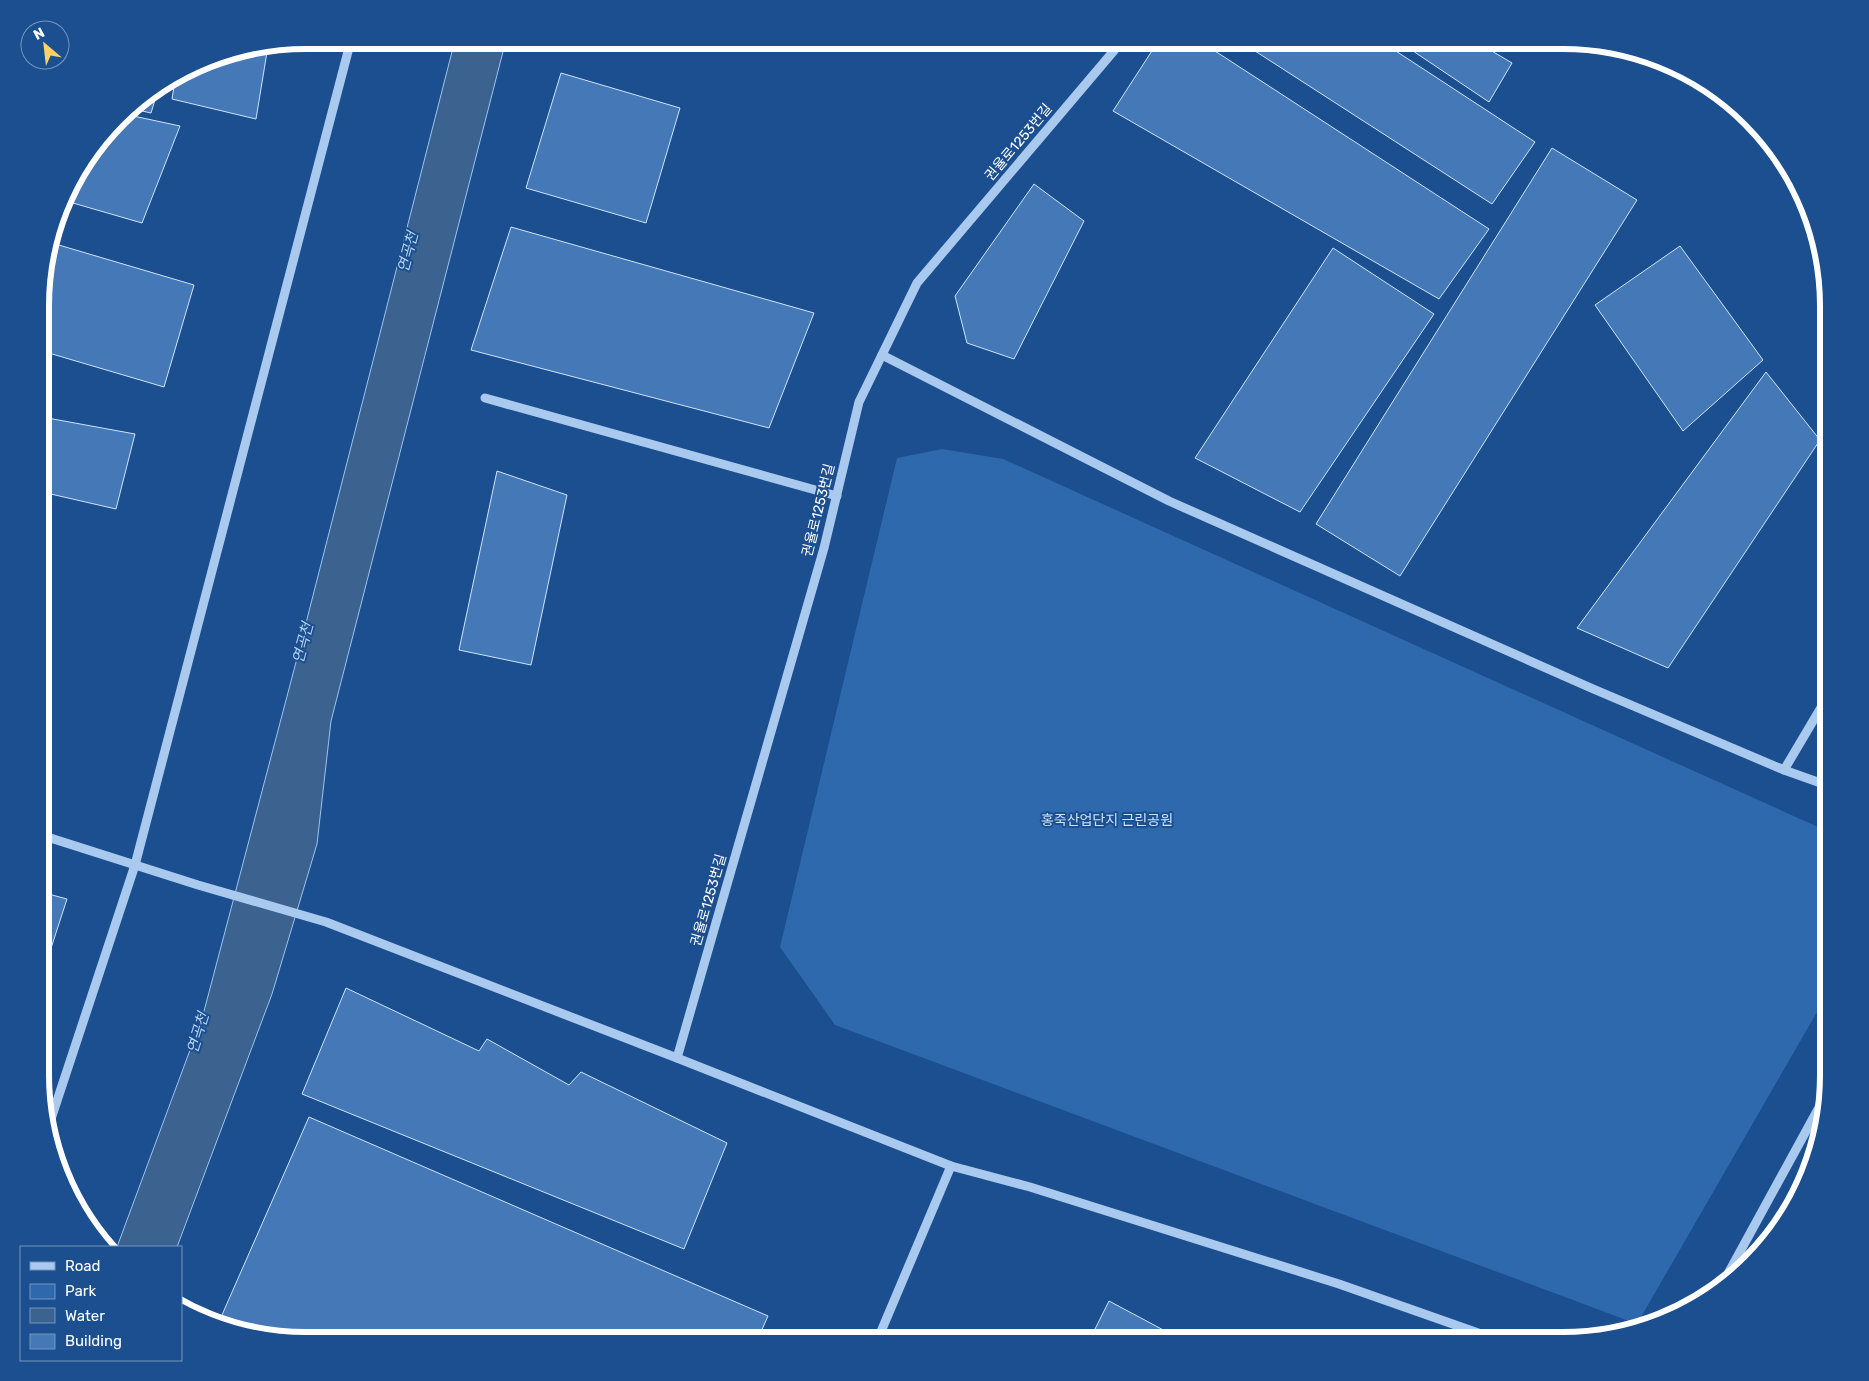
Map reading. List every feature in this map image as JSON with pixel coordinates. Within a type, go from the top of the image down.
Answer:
[{"type":"lane","points":[[52,1115],[135,865],[350,49]]},
{"type":"lane","name":"권율로1253번길","points":[[677,1058],[824,548],[859,402],[917,283],[1115,49]]},
{"type":"lane","points":[[882,355],[1169,501],[1582,684],[1784,770],[1820,783]]},
{"type":"lane","points":[[485,398],[837,496]]},
{"type":"lane","points":[[1784,770],[1820,709]]},
{"type":"lane","points":[[49,837],[198,885],[326,922],[951,1166],[1030,1187],[1330,1281],[1476,1332]]},
{"type":"lane","points":[[1729,1272],[1818,1109]]},
{"type":"lane","points":[[881,1332],[951,1166]]},
{"type":"green space","name":"홍죽산업단지 근린공원","points":[[942,449],[1003,459],[1820,828],[1820,1007],[1639,1321],[1634,1323],[835,1025],[780,947],[897,458]]},
{"type":"water","name":"연곡천","points":[[453,49],[504,49],[331,721],[317,844],[272,994],[177,1246],[117,1246],[203,1015],[295,666]]},
{"type":"building","points":[[1153,49],[1212,49],[1489,229],[1439,299],[1113,111]]},
{"type":"building","points":[[1252,49],[1393,49],[1535,142],[1492,204]]},
{"type":"building","points":[[1410,49],[1488,49],[1512,63],[1489,102]]},
{"type":"building","points":[[267,52],[256,119],[172,99],[174,85],[192,75],[239,57]]},
{"type":"building","points":[[561,73],[680,108],[646,223],[526,188]]},
{"type":"building","points":[[156,97],[151,113],[138,110]]},
{"type":"building","points":[[132,116],[180,126],[142,223],[70,202],[83,177],[102,149]]},
{"type":"building","points":[[1552,148],[1637,200],[1400,576],[1316,524]]},
{"type":"building","points":[[1034,184],[1084,221],[1014,359],[967,343],[955,296]]},
{"type":"building","points":[[511,227],[814,313],[769,428],[471,350]]},
{"type":"building","points":[[56,244],[194,285],[164,387],[49,353],[49,289]]},
{"type":"building","points":[[1680,246],[1763,360],[1683,431],[1595,305]]},
{"type":"building","points":[[1333,248],[1434,314],[1300,512],[1195,458]]},
{"type":"building","points":[[1766,372],[1820,440],[1668,668],[1577,628]]},
{"type":"building","points":[[49,418],[135,434],[116,509],[49,494]]},
{"type":"building","points":[[497,471],[567,495],[531,665],[459,650]]},
{"type":"building","points":[[49,894],[67,899],[49,954]]},
{"type":"building","points":[[346,988],[479,1051],[487,1039],[569,1085],[581,1072],[727,1143],[684,1249],[302,1094]]},
{"type":"building","points":[[309,1117],[768,1316],[761,1332],[289,1332],[239,1324],[221,1318]]},
{"type":"building","points":[[1109,1301],[1167,1332],[1094,1332]]}]
